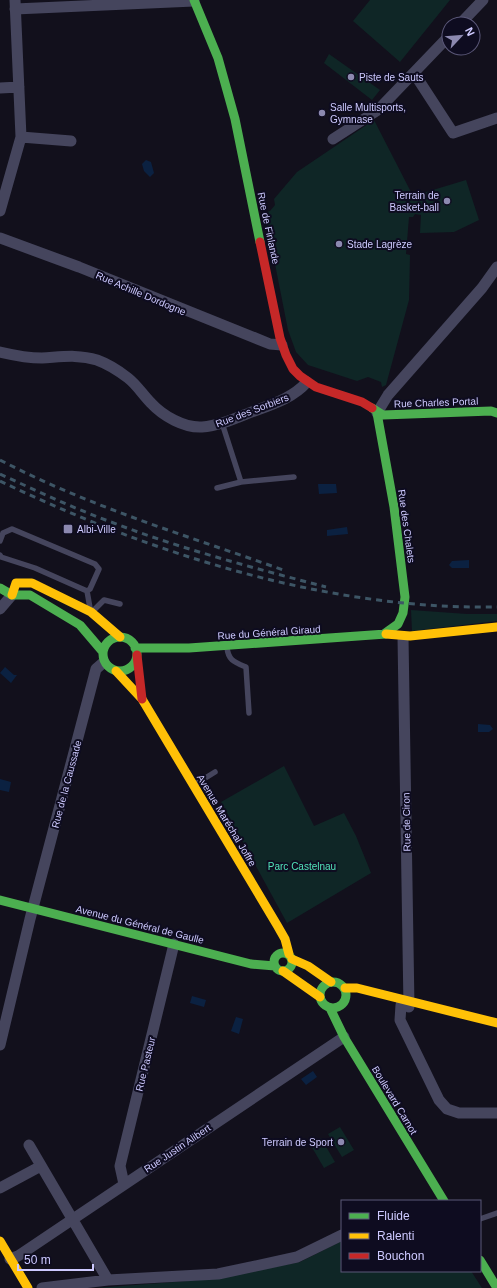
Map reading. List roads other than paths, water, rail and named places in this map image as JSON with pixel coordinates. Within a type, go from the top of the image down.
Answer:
[{"type":"main road","name":"Rue de Finlande","points":[[194,0],[218,58],[235,120],[282,345],[292,369],[308,382],[320,388],[364,403],[377,413]]},
{"type":"main road","name":"Rue Charles Portal","points":[[377,413],[396,416],[491,411],[497,413]]},
{"type":"main road","name":"Rue des Chalets","points":[[377,413],[394,507],[405,597],[403,613],[398,624],[384,634]]},
{"type":"main road","points":[[12,595],[16,583],[32,583],[91,612],[108,625],[120,637],[129,640],[136,651],[142,699]]},
{"type":"main road","points":[[0,588],[12,595],[30,595],[80,625],[104,657],[107,666],[116,671],[142,699]]},
{"type":"main road","name":"Rue du Général Giraud","points":[[136,651],[189,651],[227,646],[384,634],[403,637],[497,627]]},
{"type":"main road","points":[[104,657],[107,643],[110,640],[120,637]]},
{"type":"main road","points":[[116,671],[121,672],[130,668],[136,660],[136,651]]},
{"type":"main road","name":"Avenue Maréchal Joffre","points":[[142,699],[277,925],[285,939],[291,957]]},
{"type":"main road","name":"Avenue du Général de Gaulle","points":[[0,900],[251,964],[279,969]]},
{"type":"main road","points":[[346,992],[341,1006],[330,1008],[323,1004],[320,997],[279,969],[274,960],[277,955],[283,953],[302,962],[314,972],[331,982],[339,983],[346,992],[497,1023]]},
{"type":"main road","points":[[279,969],[291,968],[291,957]]},
{"type":"main road","points":[[320,997],[324,986],[331,982]]},
{"type":"main road","points":[[406,1005],[497,1029]]},
{"type":"main road","name":"Boulevard Carnot","points":[[330,1008],[344,1037],[443,1200]]},
{"type":"main road","points":[[0,1241],[28,1288]]},
{"type":"main road","points":[[481,1261],[495,1281]]},
{"type":"street","points":[[0,210],[20,138],[15,4],[194,0]]},
{"type":"street","points":[[468,16],[483,0]]},
{"type":"street","points":[[333,139],[378,110],[441,44]]},
{"type":"street","points":[[414,73],[453,133],[497,118]]},
{"type":"street","points":[[0,88],[19,87]]},
{"type":"street","points":[[20,138],[71,141]]},
{"type":"street","name":"Rue Achille Dordogne","points":[[0,238],[80,267],[270,344],[282,345]]},
{"type":"street","points":[[377,413],[388,395],[482,288],[497,267]]},
{"type":"street","name":"Rue des Sorbiers","points":[[0,352],[29,357],[69,356],[97,361],[118,370],[129,379],[150,403],[173,420],[188,426],[201,427],[222,423],[284,400],[299,391],[308,382]]},
{"type":"street","points":[[0,609],[12,595]]},
{"type":"street","name":"Rue de Ciron","points":[[403,637],[406,1005],[400,1020],[439,1100],[447,1109],[459,1113],[497,1113]]},
{"type":"street","name":"Rue de la Caussade","points":[[0,1045],[33,909],[96,670],[104,657]]},
{"type":"street","name":"Rue Pasteur","points":[[124,1184],[120,1166],[174,944]]},
{"type":"street","name":"Rue Justin Alibert","points":[[10,1259],[72,1220],[344,1037]]},
{"type":"street","points":[[29,1145],[108,1280]]},
{"type":"street","points":[[0,1188],[41,1166]]},
{"type":"street","points":[[42,1288],[108,1280],[218,1274],[296,1257],[341,1235]]},
{"type":"lane","points":[[222,423],[241,482]]},
{"type":"lane","points":[[217,488],[241,482],[294,477]]},
{"type":"lane","points":[[0,541],[4,533],[12,529],[95,564],[99,570],[90,589],[86,591]]},
{"type":"lane","points":[[0,556],[35,568],[86,591]]},
{"type":"lane","points":[[86,591],[91,612],[104,600],[120,604]]},
{"type":"lane","points":[[66,617],[74,604]]},
{"type":"lane","points":[[227,646],[230,660],[246,667],[249,714]]},
{"type":"lane","points":[[194,785],[215,772]]},
{"type":"lane","points":[[481,1219],[497,1213]]},
{"type":"water","points":[[146,160],[151,162],[154,173],[150,177],[144,171],[142,164]]},
{"type":"water","points":[[318,484],[336,484],[337,493],[319,494]]},
{"type":"water","points":[[347,527],[348,534],[327,536],[327,530]]},
{"type":"water","points":[[469,560],[469,568],[452,568],[449,565],[452,561]]},
{"type":"water","points":[[5,667],[14,675],[17,675],[11,683],[0,673]]},
{"type":"water","points":[[478,724],[490,725],[493,729],[489,732],[478,732]]},
{"type":"water","points":[[0,779],[11,782],[9,792],[0,790]]},
{"type":"water","points":[[192,996],[206,1000],[204,1007],[190,1003]]},
{"type":"water","points":[[236,1017],[243,1019],[239,1034],[231,1031]]},
{"type":"water","points":[[313,1071],[317,1077],[306,1085],[301,1079]]},
{"type":"railway","points":[[0,460],[34,477],[140,520],[283,570]]},
{"type":"railway","points":[[0,474],[83,511],[137,532],[218,558],[326,587]]},
{"type":"railway","points":[[0,481],[118,532],[179,554],[305,588],[369,599],[433,605],[497,607]]},
{"type":"place","name":"Piste de Sauts","points":[[351,77]]},
{"type":"place","name":"Salle Multisports, Gymnase","points":[[322,113]]},
{"type":"place","name":"Terrain de Basket-ball","points":[[447,201]]},
{"type":"place","name":"Stade Lagrèze","points":[[339,244]]},
{"type":"place","name":"Albi-Ville","points":[[68,529]]},
{"type":"place","name":"Terrain de Sport","points":[[341,1142]]},
{"type":"park label","name":"Parc Castelnau","points":[[302,866]]}]
